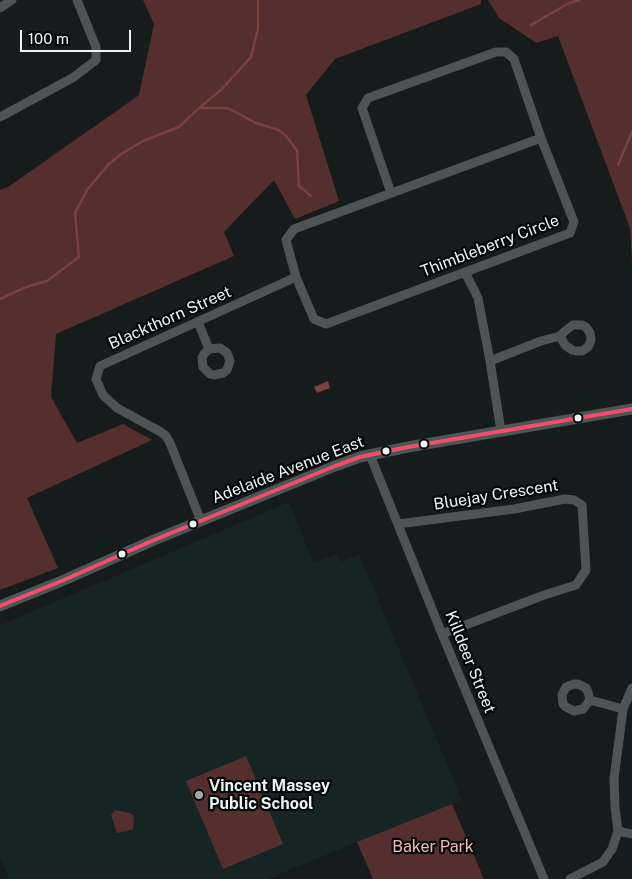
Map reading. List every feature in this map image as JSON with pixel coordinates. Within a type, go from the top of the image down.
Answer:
[{"type":"main road","name":"Adelaide Avenue East","points":[[0,606],[335,466],[370,455],[632,409]]},
{"type":"street","points":[[0,8],[12,0]]},
{"type":"street","points":[[0,116],[74,77],[96,60],[96,47],[77,0]]},
{"type":"street","points":[[391,193],[362,108],[368,98],[496,52],[506,52],[514,59],[541,138]]},
{"type":"street","name":"Thimbleberry Circle","points":[[541,138],[574,222],[570,233],[326,324],[314,319],[296,277],[286,240],[294,229],[541,138]]},
{"type":"street","points":[[465,272],[478,298],[501,432]]},
{"type":"street","name":"Blackthorn Street","points":[[201,521],[166,436],[117,408],[103,395],[96,379],[100,366],[296,277]]},
{"type":"street","points":[[198,322],[209,349]]},
{"type":"street","points":[[490,361],[541,341],[560,336]]},
{"type":"street","name":"Killdeer Street","points":[[370,455],[544,879]]},
{"type":"street","name":"Bluejay Crescent","points":[[398,524],[514,509],[566,499],[574,500],[582,505],[586,570],[576,585],[544,595],[442,634]]},
{"type":"street","points":[[570,879],[604,862],[612,849],[618,831],[614,778],[622,709],[632,688]]},
{"type":"street","points":[[590,700],[622,709]]},
{"type":"street","points":[[618,831],[632,834]]},
{"type":"shaded area","points":[[328,381],[330,388],[317,393],[314,387]]},
{"type":"shaded area","points":[[289,502],[313,562],[336,554],[341,562],[359,554],[462,800],[268,879],[9,879],[0,857],[0,625]]},
{"type":"green space","points":[[143,0],[481,0],[481,4],[335,59],[306,95],[339,201],[295,219],[274,180],[224,232],[234,256],[56,334],[51,397],[77,443],[123,424],[152,440],[27,498],[58,568],[0,590],[0,190],[8,187],[139,95],[154,24]]},
{"type":"green space","points":[[488,0],[632,0],[632,262],[630,228],[558,36],[536,43],[499,18]]},
{"type":"green space","points":[[246,756],[283,844],[223,869],[186,781]]},
{"type":"green space","name":"Baker Park","points":[[452,804],[484,879],[373,879],[357,842]]},
{"type":"green space","points":[[115,810],[130,813],[134,816],[133,829],[117,833],[111,815]]},
{"type":"waterway","points":[[0,299],[26,287],[47,281],[79,257],[75,213],[87,190],[108,165],[121,154],[143,141],[179,127],[221,90],[251,57],[258,29],[258,0]]},
{"type":"waterway","points":[[531,25],[569,3],[580,0]]},
{"type":"waterway","points":[[201,108],[228,108],[256,123],[279,130],[288,138],[297,151],[299,186],[311,196]]},
{"type":"waterway","points":[[618,165],[632,132]]},
{"type":"transit line","points":[[0,606],[154,540],[360,457],[408,447],[632,409]]},
{"type":"place","name":"Vincent Massey Public School","points":[[199,795]]}]
